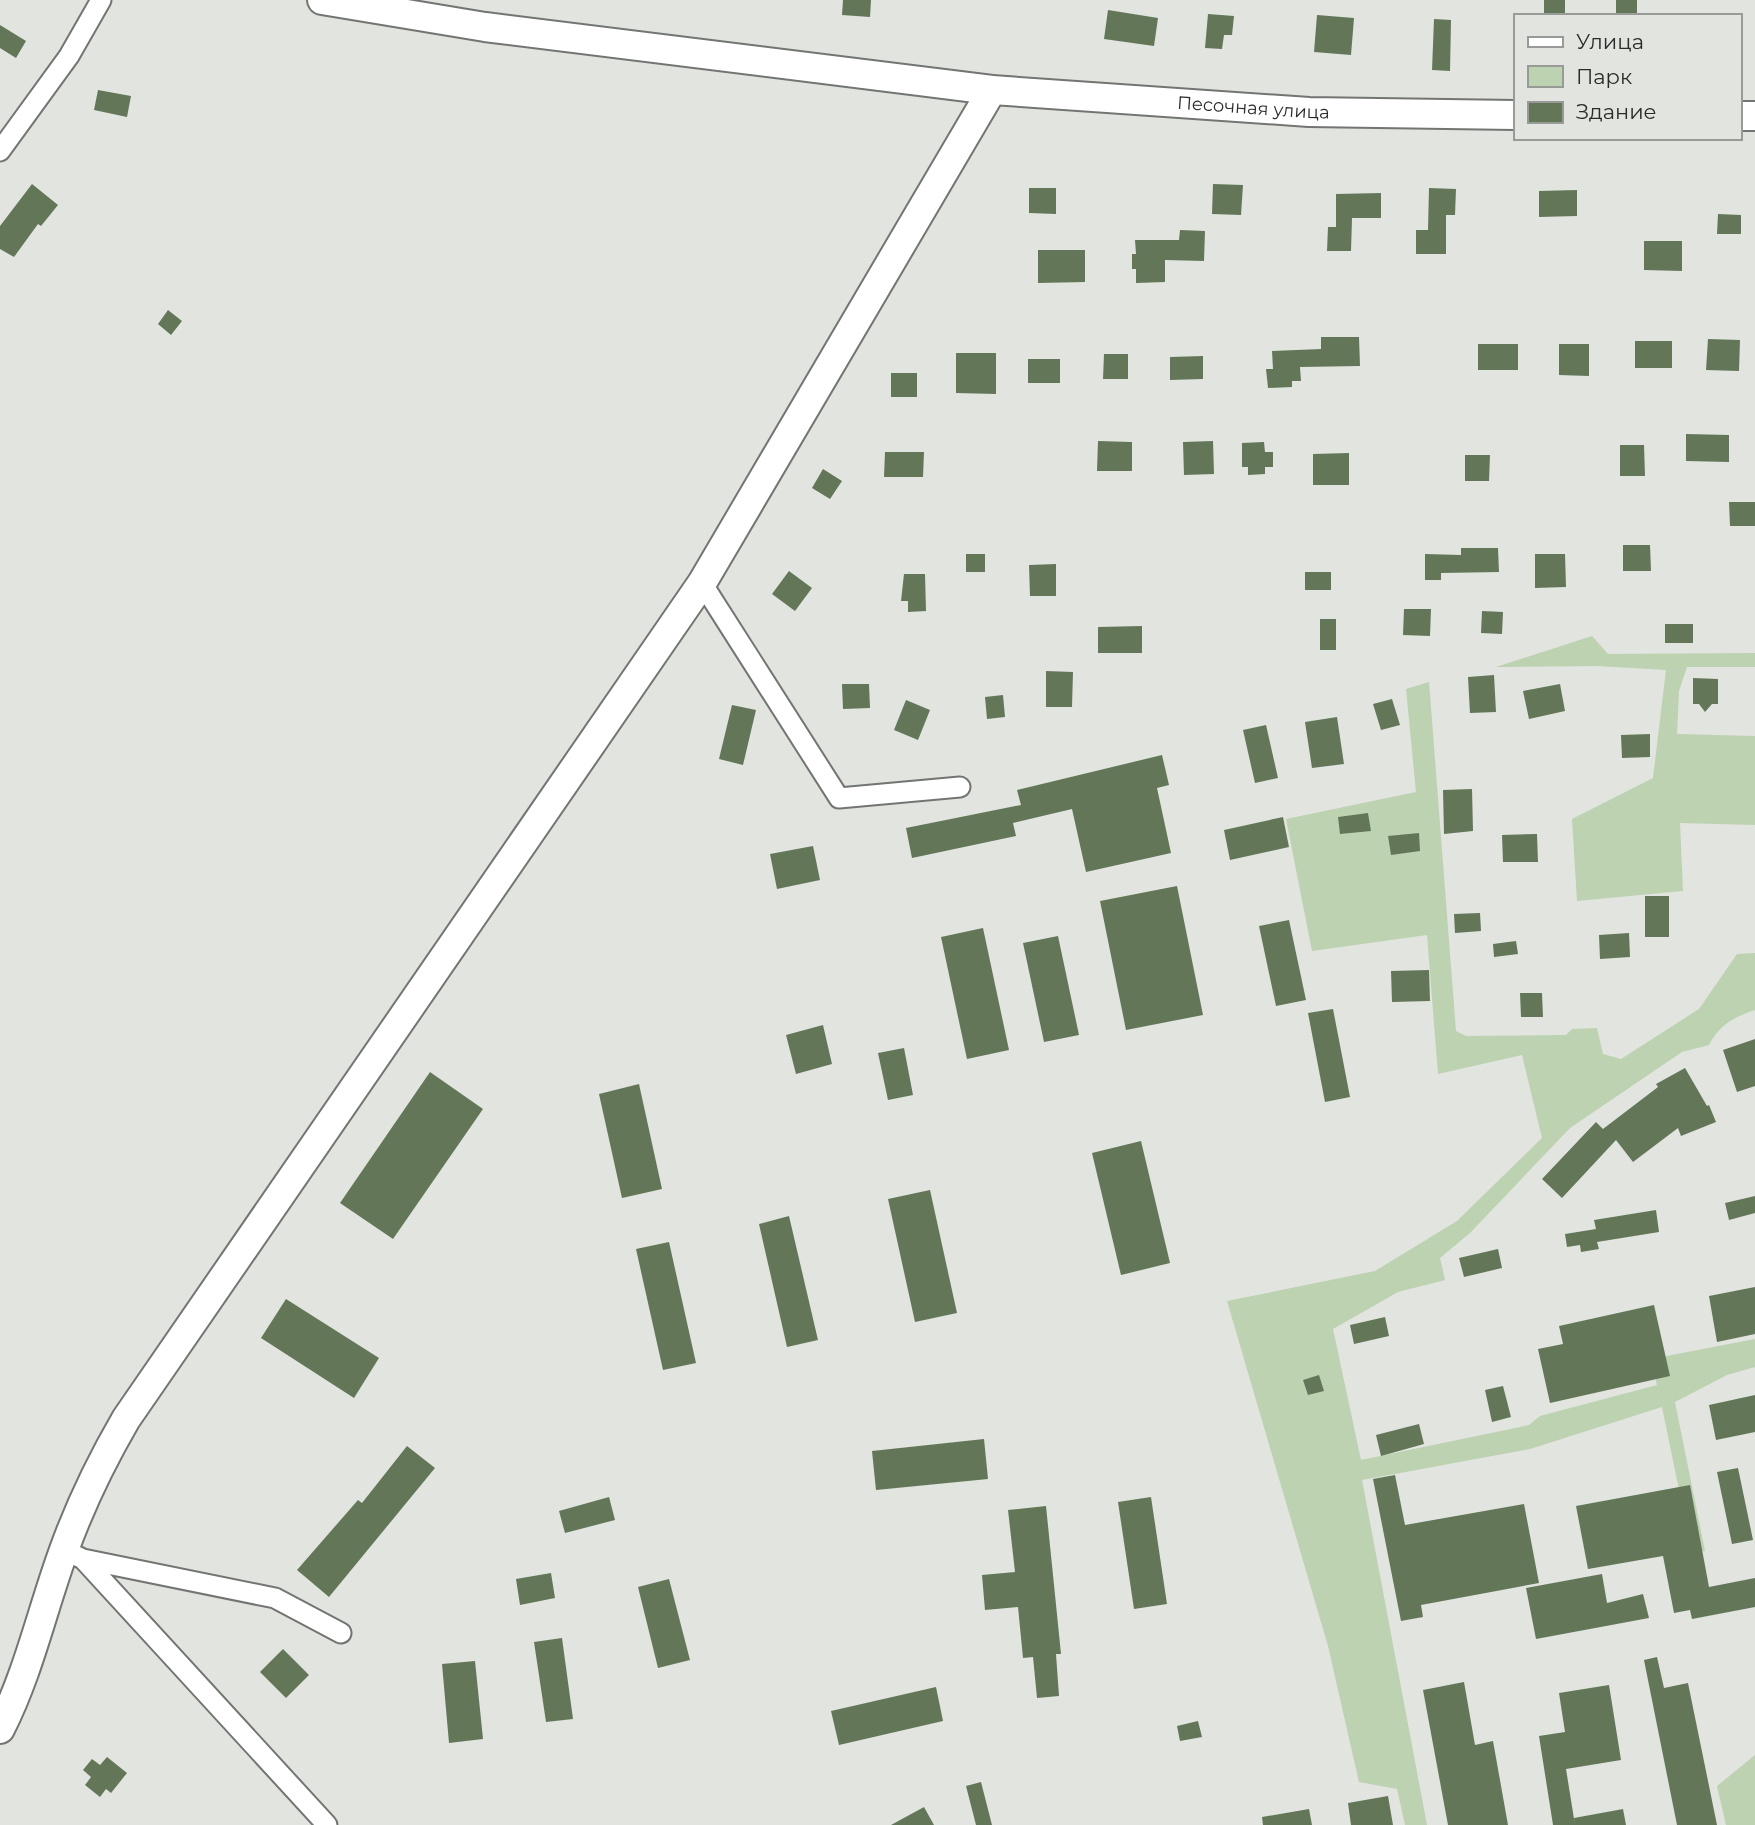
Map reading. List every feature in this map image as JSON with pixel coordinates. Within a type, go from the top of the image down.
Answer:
[{"type":"street","points":[[0,151],[69,56],[101,0]]},
{"type":"street","name":"Песочная улица","points":[[322,0],[485,27],[992,90],[1310,112],[1514,115]]},
{"type":"street","points":[[0,1729],[73,1555],[96,1470],[126,1419],[702,583],[992,90]]},
{"type":"street","points":[[702,583],[839,798],[960,787]]},
{"type":"street","points":[[73,1555],[275,1598],[341,1633]]},
{"type":"street","points":[[73,1555],[327,1825]]},
{"type":"green space","points":[[1592,636],[1608,654],[1755,653],[1755,667],[1687,667],[1679,691],[1677,734],[1755,736],[1755,825],[1680,823],[1683,891],[1577,901],[1572,819],[1653,778],[1666,670],[1597,666],[1496,667]]},
{"type":"green space","points":[[1429,682],[1456,1031],[1466,1036],[1566,1035],[1572,1029],[1597,1028],[1603,1054],[1621,1059],[1699,1009],[1737,954],[1755,953],[1755,1010],[1728,1023],[1717,1032],[1709,1045],[1682,1052],[1570,1128],[1470,1233],[1440,1258],[1445,1280],[1398,1292],[1333,1329],[1361,1460],[1529,1425],[1540,1416],[1657,1385],[1651,1359],[1755,1339],[1755,1367],[1727,1375],[1675,1402],[1705,1551],[1692,1553],[1662,1407],[1530,1449],[1362,1480],[1427,1825],[1405,1825],[1397,1789],[1359,1782],[1328,1646],[1227,1301],[1375,1271],[1457,1221],[1542,1138],[1522,1055],[1438,1074],[1427,935],[1312,951],[1286,819],[1416,792],[1406,689]]},
{"type":"green space","points":[[1755,1755],[1755,1825],[1726,1825],[1717,1786]]},
{"type":"building","points":[[843,0],[871,0],[870,17],[842,15]]},
{"type":"building","points":[[1544,0],[1565,0],[1565,14],[1544,14]]},
{"type":"building","points":[[1616,0],[1637,0],[1637,14],[1616,14]]},
{"type":"building","points":[[1108,10],[1158,18],[1154,46],[1104,39]]},
{"type":"building","points":[[1208,14],[1234,16],[1232,35],[1224,35],[1222,49],[1205,48]]},
{"type":"building","points":[[1317,15],[1354,18],[1351,55],[1314,52]]},
{"type":"building","points":[[1434,19],[1451,20],[1450,71],[1432,70]]},
{"type":"building","points":[[0,25],[26,41],[16,58],[0,48]]},
{"type":"building","points":[[98,90],[131,96],[127,117],[94,110]]},
{"type":"building","points":[[32,184],[58,205],[41,226],[38,224],[14,257],[0,249],[0,226]]},
{"type":"building","points":[[1213,184],[1243,185],[1241,215],[1212,214]]},
{"type":"building","points":[[1029,188],[1056,188],[1056,214],[1029,213]]},
{"type":"building","points":[[1429,188],[1456,189],[1455,215],[1446,215],[1446,254],[1416,254],[1416,230],[1428,230]]},
{"type":"building","points":[[1577,190],[1577,216],[1539,217],[1539,191]]},
{"type":"building","points":[[1381,193],[1381,218],[1352,218],[1351,251],[1327,251],[1328,227],[1336,227],[1336,194]]},
{"type":"building","points":[[1718,214],[1741,215],[1741,234],[1717,234]]},
{"type":"building","points":[[1180,230],[1205,231],[1204,261],[1165,260],[1165,282],[1136,283],[1136,269],[1132,269],[1132,254],[1136,254],[1135,240],[1179,240]]},
{"type":"building","points":[[1644,241],[1682,241],[1682,271],[1644,270]]},
{"type":"building","points":[[1038,250],[1085,250],[1085,282],[1038,283]]},
{"type":"building","points":[[168,310],[182,321],[171,335],[158,324]]},
{"type":"building","points":[[1321,337],[1359,337],[1360,366],[1300,367],[1301,381],[1292,381],[1292,387],[1268,388],[1266,369],[1273,369],[1272,351],[1321,349]]},
{"type":"building","points":[[1708,339],[1740,340],[1739,371],[1706,370]]},
{"type":"building","points":[[1635,341],[1672,341],[1672,368],[1635,368]]},
{"type":"building","points":[[1478,344],[1518,344],[1518,370],[1478,370]]},
{"type":"building","points":[[1559,344],[1589,344],[1589,376],[1559,375]]},
{"type":"building","points":[[956,353],[996,353],[996,394],[956,393]]},
{"type":"building","points":[[1104,354],[1128,354],[1128,379],[1103,379]]},
{"type":"building","points":[[1203,356],[1203,379],[1170,380],[1170,357]]},
{"type":"building","points":[[1028,359],[1060,359],[1060,383],[1028,383]]},
{"type":"building","points":[[891,373],[917,373],[917,397],[891,397]]},
{"type":"building","points":[[1686,434],[1729,435],[1729,462],[1686,461]]},
{"type":"building","points":[[1098,441],[1132,442],[1132,471],[1097,471]]},
{"type":"building","points":[[1213,441],[1214,474],[1184,475],[1183,442]]},
{"type":"building","points":[[1264,442],[1265,452],[1273,452],[1273,467],[1265,467],[1265,474],[1248,475],[1248,467],[1242,467],[1242,443]]},
{"type":"building","points":[[1620,445],[1644,445],[1645,476],[1620,476]]},
{"type":"building","points":[[885,452],[924,452],[923,477],[884,477]]},
{"type":"building","points":[[1349,453],[1349,485],[1313,485],[1313,454]]},
{"type":"building","points":[[1465,455],[1490,455],[1489,481],[1465,481]]},
{"type":"building","points":[[823,469],[842,481],[830,499],[812,488]]},
{"type":"building","points":[[1729,502],[1755,502],[1755,526],[1730,526]]},
{"type":"building","points":[[1623,545],[1650,545],[1651,571],[1623,571]]},
{"type":"building","points":[[1461,548],[1498,548],[1499,572],[1441,573],[1441,580],[1425,580],[1425,554],[1461,555]]},
{"type":"building","points":[[966,554],[985,554],[985,572],[966,572]]},
{"type":"building","points":[[1535,554],[1565,554],[1566,587],[1535,588]]},
{"type":"building","points":[[1056,564],[1056,596],[1030,596],[1029,565]]},
{"type":"building","points":[[789,571],[812,588],[795,611],[772,594]]},
{"type":"building","points":[[1305,572],[1331,572],[1331,590],[1305,590]]},
{"type":"building","points":[[904,574],[925,574],[926,611],[908,612],[908,601],[901,601]]},
{"type":"building","points":[[1404,609],[1431,609],[1430,636],[1403,635]]},
{"type":"building","points":[[1482,611],[1503,612],[1502,634],[1481,633]]},
{"type":"building","points":[[1320,619],[1336,619],[1336,650],[1320,650]]},
{"type":"building","points":[[1665,624],[1693,624],[1693,643],[1665,643]]},
{"type":"building","points":[[1142,626],[1142,653],[1098,653],[1098,627]]},
{"type":"building","points":[[1046,671],[1073,672],[1072,707],[1046,707]]},
{"type":"building","points":[[1494,675],[1496,712],[1470,713],[1468,677]]},
{"type":"building","points":[[1693,678],[1718,679],[1718,704],[1712,704],[1705,712],[1699,704],[1693,704]]},
{"type":"building","points":[[842,684],[869,684],[870,708],[843,709]]},
{"type":"building","points":[[1560,684],[1565,711],[1529,719],[1523,691]]},
{"type":"building","points":[[1003,695],[1005,717],[987,719],[985,697]]},
{"type":"building","points":[[1392,699],[1400,725],[1381,730],[1373,704]]},
{"type":"building","points":[[906,700],[930,710],[918,740],[894,730]]},
{"type":"building","points":[[732,705],[756,710],[743,765],[719,759]]},
{"type":"building","points":[[1337,717],[1344,764],[1312,768],[1305,722]]},
{"type":"building","points":[[1266,725],[1278,778],[1255,783],[1243,730]]},
{"type":"building","points":[[1650,734],[1650,757],[1622,758],[1621,735]]},
{"type":"building","points":[[1162,755],[1169,785],[1157,788],[1171,853],[1086,872],[1072,809],[1013,823],[1016,836],[912,858],[906,828],[1021,805],[1017,790]]},
{"type":"building","points":[[1472,789],[1473,831],[1444,834],[1443,790]]},
{"type":"building","points":[[1368,813],[1371,831],[1340,834],[1338,817]]},
{"type":"building","points":[[1283,817],[1289,847],[1230,860],[1224,830]]},
{"type":"building","points":[[1419,833],[1420,851],[1391,855],[1388,836]]},
{"type":"building","points":[[1537,834],[1538,862],[1503,862],[1502,835]]},
{"type":"building","points":[[813,846],[820,880],[777,889],[770,854]]},
{"type":"building","points":[[1177,886],[1203,1015],[1126,1030],[1100,901]]},
{"type":"building","points":[[1645,896],[1669,896],[1669,937],[1645,937]]},
{"type":"building","points":[[1480,913],[1481,931],[1455,933],[1454,914]]},
{"type":"building","points":[[1289,920],[1306,1000],[1276,1006],[1259,926]]},
{"type":"building","points":[[983,928],[1009,1050],[967,1059],[941,937]]},
{"type":"building","points":[[1629,933],[1630,957],[1600,959],[1599,935]]},
{"type":"building","points":[[1058,936],[1079,1035],[1044,1042],[1023,943]]},
{"type":"building","points":[[1516,941],[1518,954],[1494,957],[1493,944]]},
{"type":"building","points":[[1429,970],[1430,1001],[1392,1002],[1391,971]]},
{"type":"building","points":[[1520,993],[1542,993],[1543,1017],[1521,1017]]},
{"type":"building","points":[[1333,1009],[1350,1097],[1325,1102],[1308,1013]]},
{"type":"building","points":[[823,1025],[832,1064],[796,1074],[786,1035]]},
{"type":"building","points":[[1755,1039],[1755,1086],[1737,1092],[1723,1050]]},
{"type":"building","points":[[904,1048],[913,1095],[888,1100],[878,1053]]},
{"type":"building","points":[[1685,1068],[1707,1106],[1709,1105],[1716,1122],[1681,1136],[1678,1128],[1633,1162],[1616,1140],[1562,1198],[1542,1179],[1596,1122],[1603,1129],[1658,1087],[1656,1084]]},
{"type":"building","points":[[430,1072],[483,1109],[393,1239],[340,1203]]},
{"type":"building","points":[[639,1084],[662,1189],[622,1198],[599,1094]]},
{"type":"building","points":[[1141,1141],[1170,1263],[1121,1275],[1092,1153]]},
{"type":"building","points":[[930,1190],[957,1313],[915,1322],[888,1199]]},
{"type":"building","points":[[1755,1196],[1755,1213],[1729,1220],[1725,1203]]},
{"type":"building","points":[[1656,1210],[1659,1232],[1597,1242],[1599,1249],[1581,1252],[1580,1245],[1567,1247],[1565,1234],[1596,1229],[1594,1220]]},
{"type":"building","points":[[789,1216],[818,1340],[787,1347],[759,1224]]},
{"type":"building","points":[[669,1242],[696,1363],[663,1370],[636,1249]]},
{"type":"building","points":[[1498,1249],[1502,1268],[1464,1277],[1459,1258]]},
{"type":"building","points":[[1755,1287],[1755,1334],[1717,1342],[1709,1296]]},
{"type":"building","points":[[286,1299],[379,1358],[354,1398],[261,1338]]},
{"type":"building","points":[[1654,1305],[1670,1376],[1550,1403],[1538,1349],[1563,1344],[1559,1326]]},
{"type":"building","points":[[1385,1317],[1389,1336],[1354,1344],[1350,1325]]},
{"type":"building","points":[[1319,1375],[1324,1391],[1308,1395],[1303,1380]]},
{"type":"building","points":[[1503,1386],[1511,1417],[1492,1422],[1485,1390]]},
{"type":"building","points":[[1755,1395],[1755,1432],[1716,1440],[1709,1405]]},
{"type":"building","points":[[1419,1424],[1424,1444],[1381,1456],[1376,1435]]},
{"type":"building","points":[[984,1439],[988,1479],[876,1490],[872,1451]]},
{"type":"building","points":[[407,1446],[435,1468],[329,1597],[297,1570],[358,1500],[362,1503]]},
{"type":"building","points":[[1738,1468],[1753,1540],[1732,1544],[1717,1472]]},
{"type":"building","points":[[1395,1475],[1405,1525],[1524,1504],[1539,1583],[1421,1605],[1423,1617],[1401,1621],[1373,1479]]},
{"type":"building","points":[[1690,1485],[1709,1587],[1755,1578],[1755,1607],[1692,1619],[1690,1610],[1674,1613],[1663,1556],[1588,1569],[1576,1506]]},
{"type":"building","points":[[609,1497],[615,1520],[565,1533],[559,1511]]},
{"type":"building","points":[[1151,1497],[1167,1604],[1134,1609],[1118,1502]]},
{"type":"building","points":[[1046,1506],[1061,1654],[1056,1654],[1059,1696],[1037,1698],[1033,1657],[1023,1658],[1018,1607],[985,1610],[982,1575],[1015,1572],[1008,1510]]},
{"type":"building","points":[[551,1573],[555,1598],[520,1605],[516,1579]]},
{"type":"building","points":[[1602,1574],[1607,1603],[1643,1594],[1649,1618],[1536,1639],[1526,1588]]},
{"type":"building","points":[[669,1579],[690,1660],[658,1668],[638,1587]]},
{"type":"building","points":[[562,1638],[573,1719],[546,1722],[534,1642]]},
{"type":"building","points":[[283,1649],[309,1675],[286,1698],[260,1672]]},
{"type":"building","points":[[1657,1657],[1664,1688],[1688,1683],[1717,1825],[1677,1825],[1644,1660]]},
{"type":"building","points":[[475,1661],[483,1739],[449,1743],[442,1664]]},
{"type":"building","points":[[1464,1682],[1475,1745],[1493,1741],[1508,1825],[1448,1825],[1423,1690]]},
{"type":"building","points":[[1609,1685],[1621,1760],[1566,1769],[1575,1825],[1553,1825],[1539,1736],[1565,1732],[1559,1693]]},
{"type":"building","points":[[936,1687],[943,1721],[839,1745],[831,1711]]},
{"type":"building","points":[[1198,1721],[1202,1737],[1180,1741],[1177,1726]]},
{"type":"building","points":[[107,1757],[127,1773],[111,1793],[106,1789],[100,1797],[85,1785],[91,1777],[83,1770],[92,1759],[100,1765]]},
{"type":"building","points":[[981,1782],[992,1825],[976,1825],[966,1786]]},
{"type":"building","points":[[1388,1796],[1393,1825],[1351,1825],[1348,1803]]},
{"type":"building","points":[[924,1807],[934,1825],[891,1825]]},
{"type":"building","points":[[1309,1809],[1312,1825],[1263,1825],[1262,1817]]},
{"type":"building","points":[[1623,1809],[1626,1825],[1575,1825],[1574,1818]]}]
